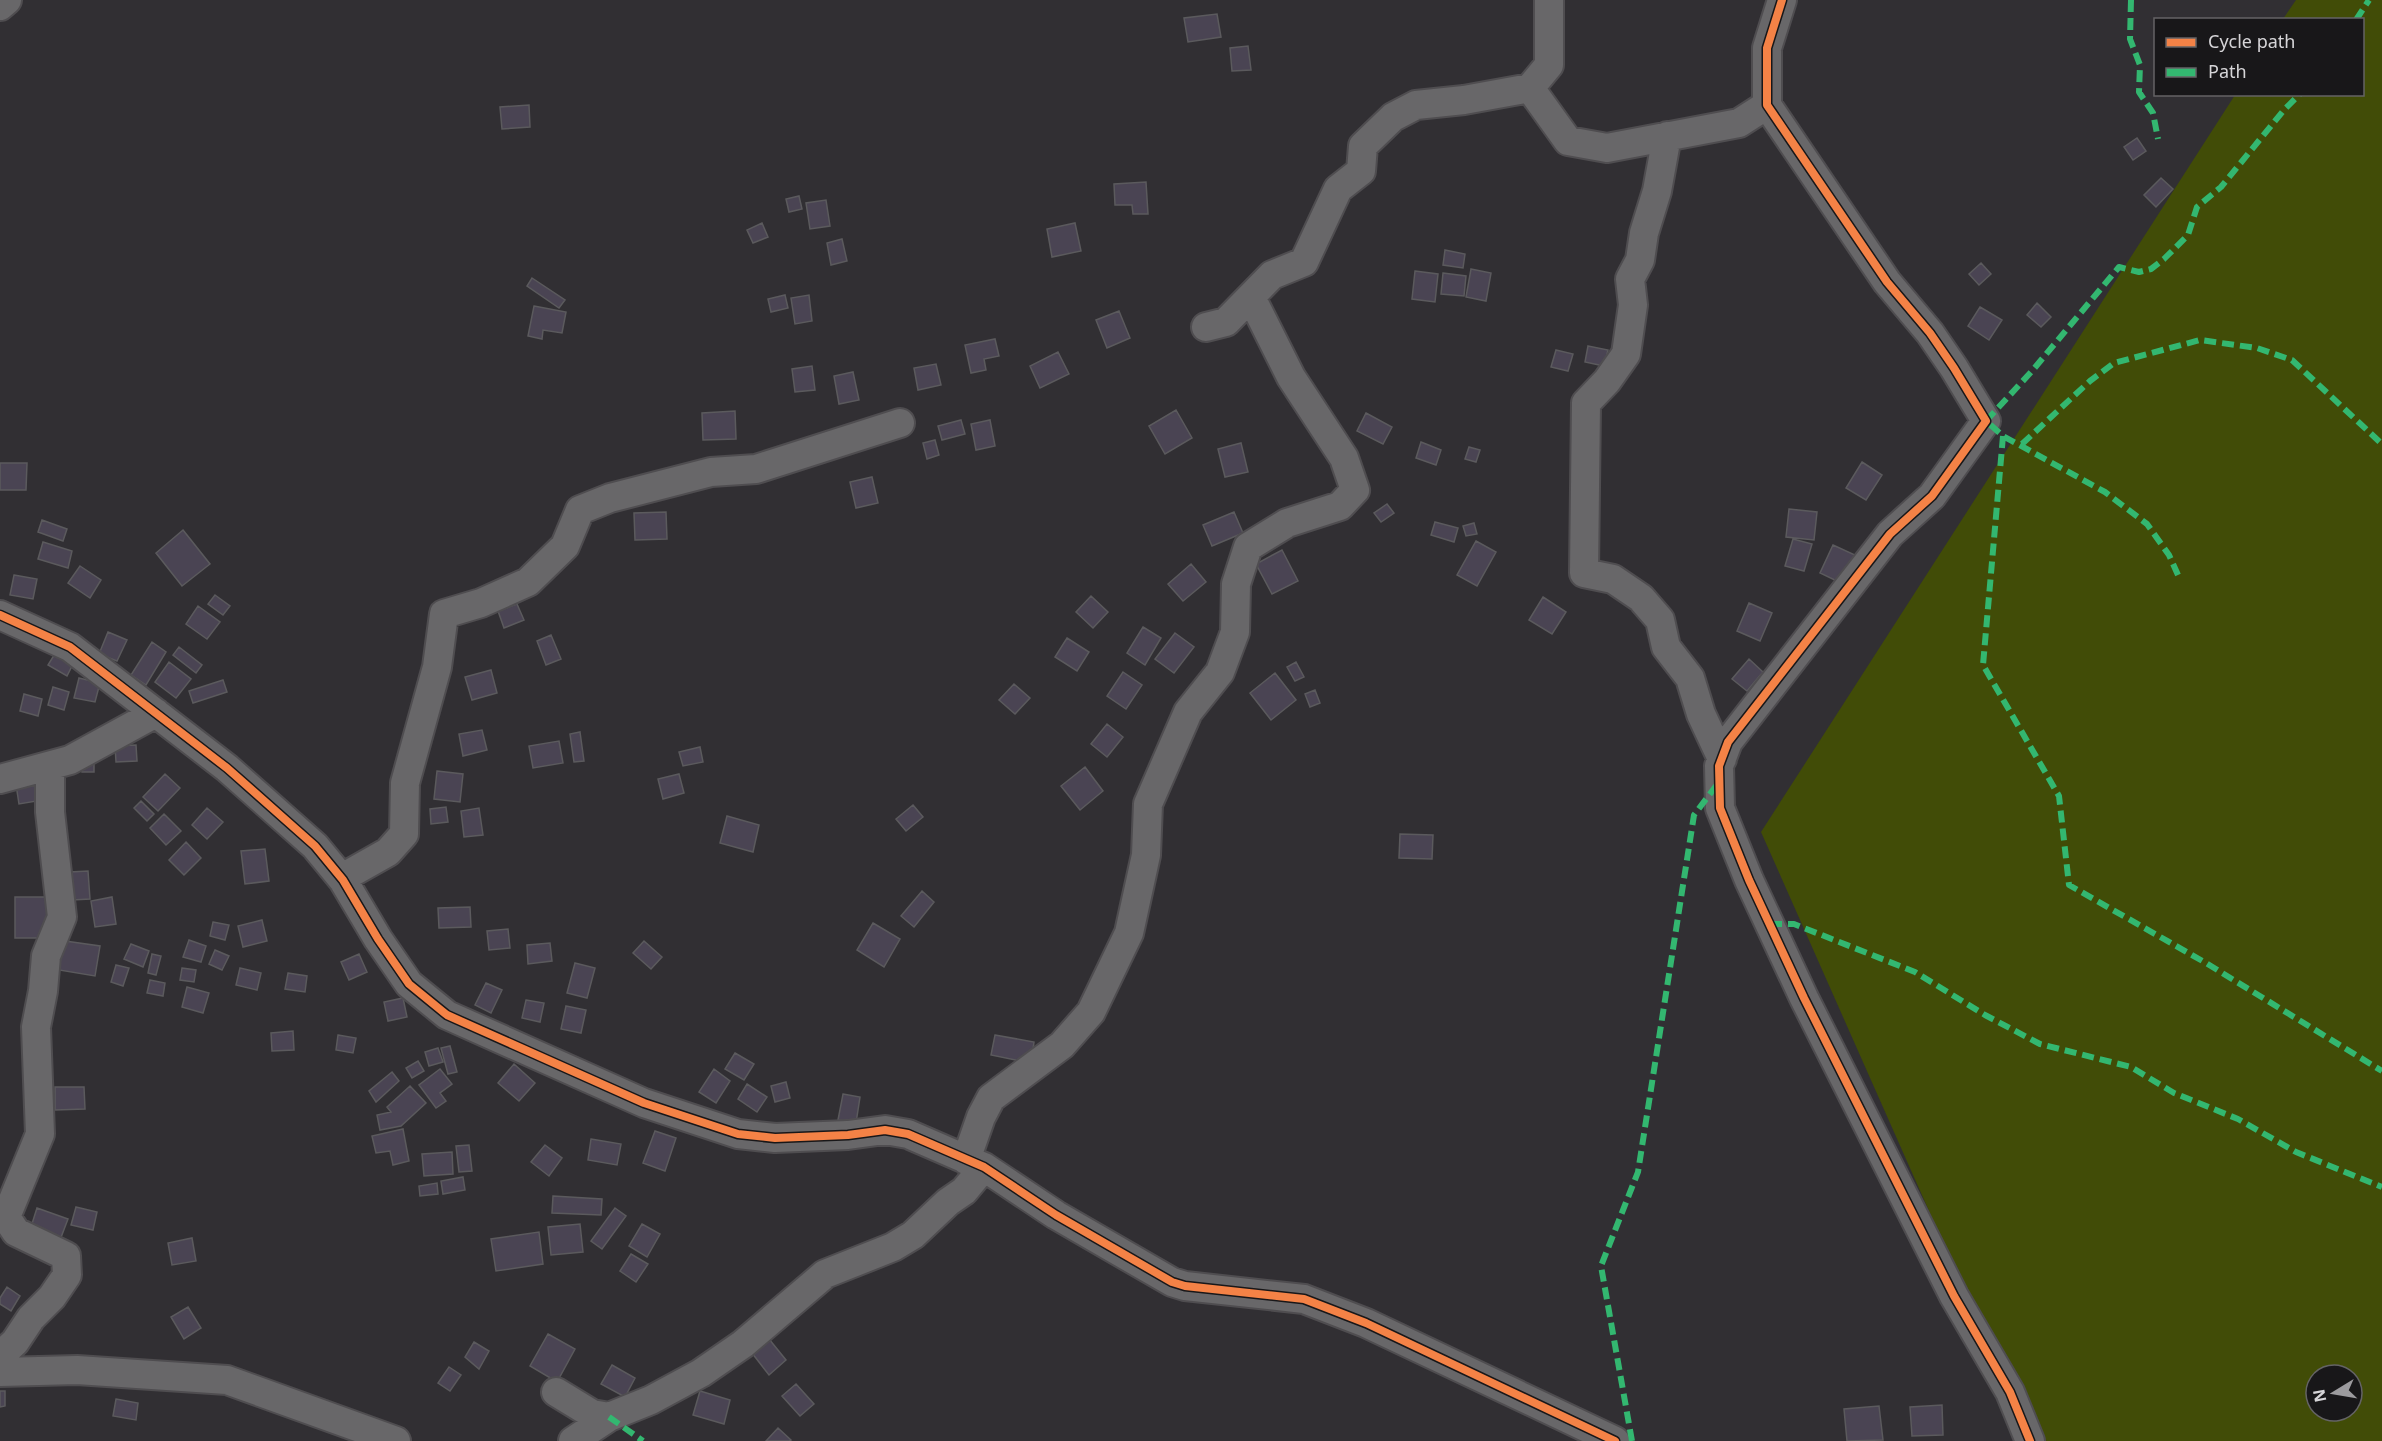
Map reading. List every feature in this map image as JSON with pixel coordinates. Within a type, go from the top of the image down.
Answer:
[{"type":"street","points":[[0,6],[7,0]]},
{"type":"street","points":[[1206,327],[1226,322],[1272,275],[1304,262],[1338,189],[1361,171],[1363,146],[1393,117],[1416,105],[1464,100],[1530,88],[1549,65],[1549,0]]},
{"type":"street","points":[[1782,0],[1767,48],[1767,105],[1887,282],[1930,333],[1986,421],[1932,496],[1890,534],[1728,742],[1719,766],[1720,808],[1749,880],[1804,998],[1954,1296],[2010,1392],[2030,1441]]},
{"type":"street","points":[[1530,88],[1568,141],[1606,148],[1739,123],[1767,105]]},
{"type":"street","points":[[1668,136],[1658,191],[1644,233],[1640,260],[1630,279],[1633,305],[1626,354],[1607,381],[1586,403],[1584,573],[1613,579],[1641,598],[1660,620],[1666,647],[1690,678],[1701,714],[1722,759]]},
{"type":"street","points":[[573,1441],[609,1417],[651,1401],[722,1360],[767,1326],[786,1305],[825,1274],[893,1247],[914,1235],[931,1217],[964,1191],[975,1163],[981,1117],[992,1098],[1062,1045],[1091,1012],[1129,933],[1146,855],[1148,804],[1188,712],[1220,672],[1235,632],[1236,584],[1248,547],[1287,523],[1340,506],[1355,490],[1344,458],[1291,377],[1251,297]]},
{"type":"street","points":[[342,878],[388,852],[404,834],[405,783],[437,667],[444,614],[481,603],[528,582],[565,546],[580,510],[610,498],[711,472],[756,469],[900,423]]},
{"type":"street","points":[[0,615],[70,647],[227,768],[315,846],[342,878],[378,939],[409,984],[447,1015],[644,1103],[738,1134],[775,1138],[848,1135],[885,1130],[908,1134],[975,1163],[1056,1215],[1172,1282],[1185,1286],[1304,1299],[1376,1328],[1615,1441]]},
{"type":"street","points":[[0,778],[70,760],[156,713]]},
{"type":"street","points":[[0,1356],[15,1342],[31,1318],[52,1297],[67,1275],[66,1256],[16,1232],[6,1217],[40,1134],[36,1027],[43,991],[46,956],[62,917],[50,812],[50,766]]},
{"type":"street","points":[[0,1372],[77,1370],[227,1380],[396,1441]]},
{"type":"street","points":[[556,1392],[592,1414],[609,1417]]},
{"type":"green space","points":[[2296,0],[2382,0],[2382,1441],[2031,1441],[1761,832],[2234,96],[2364,96],[2364,18],[2284,18]]},
{"type":"building","points":[[1217,14],[1221,37],[1188,42],[1184,18]]},
{"type":"building","points":[[1248,46],[1251,70],[1232,71],[1230,48]]},
{"type":"building","points":[[529,105],[530,127],[502,129],[500,107]]},
{"type":"building","points":[[2137,138],[2146,151],[2133,160],[2124,147]]},
{"type":"building","points":[[2161,178],[2173,189],[2156,207],[2144,195]]},
{"type":"building","points":[[1146,182],[1148,214],[1133,214],[1132,205],[1115,205],[1114,184]]},
{"type":"building","points":[[799,196],[802,209],[789,212],[786,199]]},
{"type":"building","points":[[826,200],[830,226],[810,229],[806,203]]},
{"type":"building","points":[[762,223],[768,237],[753,243],[747,230]]},
{"type":"building","points":[[1075,223],[1081,251],[1052,257],[1047,229]]},
{"type":"building","points":[[842,239],[847,261],[831,265],[827,243]]},
{"type":"building","points":[[1445,250],[1465,254],[1463,268],[1443,265]]},
{"type":"building","points":[[1981,263],[1991,274],[1979,285],[1969,274]]},
{"type":"building","points":[[1471,269],[1491,273],[1486,301],[1466,297]]},
{"type":"building","points":[[1415,271],[1438,274],[1435,302],[1412,299]]},
{"type":"building","points":[[1443,273],[1466,276],[1464,296],[1441,294]]},
{"type":"building","points":[[532,278],[565,300],[559,308],[527,286]]},
{"type":"building","points":[[785,295],[788,308],[771,312],[768,299]]},
{"type":"building","points":[[809,295],[812,321],[795,324],[791,298]]},
{"type":"building","points":[[2037,303],[2051,317],[2041,327],[2027,315]]},
{"type":"building","points":[[534,306],[566,312],[562,333],[543,330],[542,339],[528,336]]},
{"type":"building","points":[[1980,307],[2002,320],[1989,340],[1968,326]]},
{"type":"building","points":[[1119,311],[1130,338],[1107,348],[1096,320]]},
{"type":"building","points":[[995,339],[999,356],[984,359],[986,370],[971,373],[965,345]]},
{"type":"building","points":[[1588,346],[1608,350],[1604,366],[1585,362]]},
{"type":"building","points":[[1556,350],[1573,354],[1568,371],[1551,367]]},
{"type":"building","points":[[1058,352],[1069,374],[1040,388],[1030,366]]},
{"type":"building","points":[[936,364],[941,385],[918,390],[914,368]]},
{"type":"building","points":[[812,366],[815,390],[795,392],[792,369]]},
{"type":"building","points":[[853,372],[859,400],[839,404],[834,376]]},
{"type":"building","points":[[1176,410],[1192,438],[1165,454],[1149,426]]},
{"type":"building","points":[[735,411],[736,439],[703,440],[702,413]]},
{"type":"building","points":[[1366,413],[1392,427],[1383,444],[1357,431]]},
{"type":"building","points":[[961,420],[965,434],[942,440],[938,426]]},
{"type":"building","points":[[990,420],[995,446],[976,450],[971,424]]},
{"type":"building","points":[[935,440],[939,455],[927,459],[923,443]]},
{"type":"building","points":[[1421,442],[1441,450],[1436,465],[1416,458]]},
{"type":"building","points":[[1241,443],[1248,472],[1225,477],[1218,449]]},
{"type":"building","points":[[1469,447],[1480,450],[1476,462],[1465,459]]},
{"type":"building","points":[[1862,462],[1882,475],[1866,500],[1846,488]]},
{"type":"building","points":[[0,463],[27,463],[26,490],[0,490]]},
{"type":"building","points":[[872,477],[878,503],[856,508],[850,482]]},
{"type":"building","points":[[1387,504],[1394,513],[1381,522],[1374,513]]},
{"type":"building","points":[[1789,509],[1817,512],[1814,540],[1786,537]]},
{"type":"building","points":[[666,512],[667,539],[635,540],[634,513]]},
{"type":"building","points":[[1234,512],[1243,533],[1212,546],[1203,525]]},
{"type":"building","points":[[42,520],[67,529],[63,541],[38,532]]},
{"type":"building","points":[[1435,522],[1458,528],[1454,542],[1431,535]]},
{"type":"building","points":[[1474,523],[1477,534],[1466,536],[1463,526]]},
{"type":"building","points":[[183,530],[210,564],[182,586],[156,553]]},
{"type":"building","points":[[1793,539],[1812,544],[1804,571],[1785,566]]},
{"type":"building","points":[[1476,541],[1496,552],[1477,586],[1457,575]]},
{"type":"building","points":[[43,542],[72,551],[68,568],[38,559]]},
{"type":"building","points":[[1833,545],[1855,555],[1841,583],[1820,573]]},
{"type":"building","points":[[1282,550],[1298,581],[1272,594],[1256,564]]},
{"type":"building","points":[[1191,564],[1206,582],[1183,601],[1168,584]]},
{"type":"building","points":[[80,566],[101,580],[90,598],[68,583]]},
{"type":"building","points":[[14,575],[37,579],[33,599],[10,595]]},
{"type":"building","points":[[215,595],[230,606],[223,615],[208,604]]},
{"type":"building","points":[[1091,596],[1108,612],[1093,628],[1076,612]]},
{"type":"building","points":[[1543,597],[1566,612],[1552,634],[1529,620]]},
{"type":"building","points":[[1749,603],[1772,613],[1760,641],[1737,631]]},
{"type":"building","points":[[517,604],[524,620],[504,628],[498,611]]},
{"type":"building","points":[[198,606],[220,622],[207,639],[186,624]]},
{"type":"building","points":[[1143,627],[1161,638],[1145,665],[1127,653]]},
{"type":"building","points":[[108,632],[127,640],[117,661],[99,654]]},
{"type":"building","points":[[1175,633],[1194,647],[1174,673],[1155,659]]},
{"type":"building","points":[[551,635],[561,659],[546,665],[537,641]]},
{"type":"building","points":[[1067,638],[1089,652],[1077,671],[1055,657]]},
{"type":"building","points":[[152,642],[166,652],[146,685],[131,675]]},
{"type":"building","points":[[179,647],[202,665],[196,673],[173,655]]},
{"type":"building","points":[[56,652],[74,662],[67,676],[48,665]]},
{"type":"building","points":[[1749,659],[1763,672],[1747,691],[1732,679]]},
{"type":"building","points":[[169,662],[191,679],[176,698],[155,682]]},
{"type":"building","points":[[1296,662],[1304,677],[1295,681],[1287,667]]},
{"type":"building","points":[[491,670],[497,693],[472,700],[465,677]]},
{"type":"building","points":[[1123,672],[1142,685],[1126,709],[1107,696]]},
{"type":"building","points":[[1275,673],[1296,700],[1271,720],[1250,693]]},
{"type":"building","points":[[79,678],[100,683],[95,702],[74,698]]},
{"type":"building","points":[[223,680],[227,692],[193,703],[189,691]]},
{"type":"building","points":[[1014,684],[1030,698],[1015,714],[999,700]]},
{"type":"building","points":[[53,687],[69,692],[64,710],[48,705]]},
{"type":"building","points":[[1315,690],[1320,703],[1310,707],[1305,694]]},
{"type":"building","points":[[24,694],[42,699],[38,716],[20,711]]},
{"type":"building","points":[[1107,724],[1123,737],[1107,757],[1091,744]]},
{"type":"building","points":[[482,730],[487,750],[463,756],[459,734]]},
{"type":"building","points":[[580,732],[584,761],[574,762],[570,734]]},
{"type":"building","points":[[559,741],[563,763],[533,768],[529,746]]},
{"type":"building","points":[[136,745],[137,761],[116,762],[115,746]]},
{"type":"building","points":[[700,747],[703,762],[683,766],[679,752]]},
{"type":"building","points":[[83,756],[94,756],[94,772],[82,772]]},
{"type":"building","points":[[1085,767],[1103,791],[1080,810],[1061,786]]},
{"type":"building","points":[[437,771],[463,774],[460,802],[434,799]]},
{"type":"building","points":[[39,774],[43,800],[19,804],[15,778]]},
{"type":"building","points":[[165,774],[180,788],[158,811],[143,797]]},
{"type":"building","points":[[679,774],[684,793],[663,799],[658,779]]},
{"type":"building","points":[[141,801],[154,814],[147,821],[134,808]]},
{"type":"building","points":[[913,805],[923,817],[906,831],[896,819]]},
{"type":"building","points":[[446,807],[448,822],[431,824],[430,809]]},
{"type":"building","points":[[207,808],[223,822],[207,839],[192,825]]},
{"type":"building","points":[[479,808],[483,835],[464,837],[461,811]]},
{"type":"building","points":[[164,814],[181,831],[166,845],[150,828]]},
{"type":"building","points":[[727,816],[759,825],[753,852],[720,843]]},
{"type":"building","points":[[1400,834],[1433,835],[1432,859],[1399,858]]},
{"type":"building","points":[[186,842],[201,858],[184,875],[169,860]]},
{"type":"building","points":[[265,849],[269,881],[245,884],[241,851]]},
{"type":"building","points":[[88,871],[90,899],[72,900],[70,872]]},
{"type":"building","points":[[922,891],[934,902],[914,927],[901,916]]},
{"type":"building","points":[[15,897],[49,897],[50,938],[15,938]]},
{"type":"building","points":[[112,897],[116,924],[95,927],[91,901]]},
{"type":"building","points":[[470,907],[471,927],[439,928],[438,908]]},
{"type":"building","points":[[262,920],[267,941],[243,947],[238,926]]},
{"type":"building","points":[[213,922],[229,925],[225,940],[210,936]]},
{"type":"building","points":[[873,923],[900,939],[884,967],[857,950]]},
{"type":"building","points":[[508,929],[510,948],[489,950],[487,931]]},
{"type":"building","points":[[58,940],[100,946],[95,976],[53,969]]},
{"type":"building","points":[[189,940],[206,946],[201,962],[183,957]]},
{"type":"building","points":[[644,941],[662,957],[651,969],[633,953]]},
{"type":"building","points":[[550,943],[552,961],[528,964],[527,945]]},
{"type":"building","points":[[131,944],[149,951],[143,967],[124,959]]},
{"type":"building","points":[[215,950],[229,956],[222,970],[209,964]]},
{"type":"building","points":[[152,954],[161,956],[156,975],[148,973]]},
{"type":"building","points":[[359,954],[367,972],[349,980],[341,962]]},
{"type":"building","points":[[575,963],[595,968],[587,998],[567,993]]},
{"type":"building","points":[[116,965],[129,968],[123,986],[111,982]]},
{"type":"building","points":[[182,968],[196,970],[194,982],[180,980]]},
{"type":"building","points":[[240,968],[261,973],[257,990],[236,985]]},
{"type":"building","points":[[288,973],[307,976],[305,992],[285,989]]},
{"type":"building","points":[[150,980],[165,983],[163,996],[147,993]]},
{"type":"building","points":[[486,983],[502,990],[491,1013],[475,1005]]},
{"type":"building","points":[[187,987],[209,993],[203,1013],[182,1007]]},
{"type":"building","points":[[403,998],[407,1017],[388,1021],[384,1002]]},
{"type":"building","points":[[526,1000],[544,1003],[540,1022],[522,1018]]},
{"type":"building","points":[[566,1006],[586,1010],[581,1033],[561,1029]]},
{"type":"building","points":[[293,1031],[294,1050],[272,1051],[271,1033]]},
{"type":"building","points":[[338,1035],[356,1038],[353,1053],[336,1050]]},
{"type":"building","points":[[995,1035],[1034,1042],[1031,1063],[991,1055]]},
{"type":"building","points":[[450,1046],[457,1072],[448,1074],[441,1048]]},
{"type":"building","points":[[438,1048],[443,1062],[429,1066],[425,1052]]},
{"type":"building","points":[[735,1053],[754,1064],[744,1080],[725,1069]]},
{"type":"building","points":[[418,1061],[424,1071],[412,1078],[406,1068]]},
{"type":"building","points":[[514,1064],[535,1083],[519,1101],[498,1083]]},
{"type":"building","points":[[440,1069],[452,1084],[440,1093],[446,1101],[436,1108],[419,1085]]},
{"type":"building","points":[[714,1069],[730,1081],[716,1103],[699,1092]]},
{"type":"building","points":[[392,1072],[399,1081],[376,1102],[369,1091]]},
{"type":"building","points":[[786,1082],[790,1098],[775,1102],[771,1086]]},
{"type":"building","points":[[747,1084],[767,1097],[757,1112],[738,1099]]},
{"type":"building","points":[[410,1086],[426,1103],[401,1126],[380,1130],[377,1115],[391,1112],[387,1107]]},
{"type":"building","points":[[55,1087],[84,1087],[85,1109],[55,1110]]},
{"type":"building","points":[[843,1094],[860,1097],[856,1123],[838,1120]]},
{"type":"building","points":[[403,1129],[409,1161],[393,1165],[390,1151],[376,1153],[372,1136]]},
{"type":"building","points":[[655,1131],[676,1138],[665,1171],[643,1163]]},
{"type":"building","points":[[591,1139],[621,1144],[617,1165],[588,1160]]},
{"type":"building","points":[[469,1145],[472,1171],[459,1172],[456,1146]]},
{"type":"building","points":[[545,1145],[562,1158],[549,1176],[531,1162]]},
{"type":"building","points":[[452,1152],[453,1174],[424,1176],[422,1154]]},
{"type":"building","points":[[463,1177],[465,1190],[443,1194],[441,1181]]},
{"type":"building","points":[[437,1183],[438,1194],[420,1196],[419,1186]]},
{"type":"building","points":[[553,1196],[602,1199],[601,1215],[552,1213]]},
{"type":"building","points":[[76,1207],[97,1212],[93,1230],[71,1225]]},
{"type":"building","points":[[37,1208],[68,1219],[60,1240],[30,1230]]},
{"type":"building","points":[[615,1208],[626,1216],[602,1249],[591,1241]]},
{"type":"building","points":[[580,1224],[583,1252],[551,1255],[548,1227]]},
{"type":"building","points":[[642,1224],[660,1234],[647,1257],[629,1246]]},
{"type":"building","points":[[539,1232],[543,1264],[496,1271],[491,1239]]},
{"type":"building","points":[[192,1238],[196,1261],[172,1265],[168,1243]]},
{"type":"building","points":[[631,1254],[648,1264],[636,1282],[620,1271]]},
{"type":"building","points":[[7,1287],[20,1296],[11,1311],[0,1304],[0,1298]]},
{"type":"building","points":[[188,1307],[201,1328],[184,1339],[171,1317]]},
{"type":"building","points":[[548,1334],[575,1349],[557,1382],[530,1366]]},
{"type":"building","points":[[769,1339],[786,1360],[769,1375],[752,1353]]},
{"type":"building","points":[[474,1342],[489,1351],[479,1369],[465,1357]]},
{"type":"building","points":[[612,1365],[635,1378],[625,1397],[601,1384]]},
{"type":"building","points":[[449,1367],[461,1375],[450,1391],[438,1383]]},
{"type":"building","points":[[796,1384],[814,1404],[800,1416],[782,1396]]},
{"type":"building","points":[[0,1391],[5,1391],[5,1406],[0,1407]]},
{"type":"building","points":[[700,1391],[730,1400],[724,1424],[693,1415]]},
{"type":"building","points":[[116,1399],[138,1403],[136,1420],[113,1416]]},
{"type":"building","points":[[1942,1405],[1943,1435],[1912,1436],[1910,1407]]},
{"type":"building","points":[[1879,1406],[1883,1440],[1847,1441],[1844,1409]]},
{"type":"building","points":[[778,1428],[791,1440],[766,1441]]},
{"type":"marked path","points":[[2131,0],[2130,39],[2140,65],[2139,92],[2153,113],[2158,139]]},
{"type":"marked path","points":[[2357,18],[2369,0]]},
{"type":"marked path","points":[[2178,575],[2169,555],[2147,524],[2105,492],[2003,436],[1986,421],[2032,371],[2119,267],[2139,272],[2151,269],[2188,235],[2197,207],[2221,187],[2298,96]]},
{"type":"marked path","points":[[2022,444],[2090,381],[2114,363],[2200,340],[2257,348],[2292,360],[2382,444]]},
{"type":"marked path","points":[[2003,436],[1983,665],[2059,796],[2069,885],[2206,963],[2382,1071]]},
{"type":"marked path","points":[[1632,1441],[1601,1266],[1638,1172],[1694,815],[1719,782]]},
{"type":"marked path","points":[[1770,924],[1794,924],[1915,972],[1985,1015],[2040,1044],[2131,1067],[2174,1093],[2238,1119],[2296,1152],[2382,1187]]},
{"type":"marked path","points":[[609,1417],[643,1441]]},
{"type":"cycle path","points":[[1782,0],[1767,48],[1767,105],[1887,282],[1930,333],[1986,421],[1932,496],[1890,534],[1728,742],[1719,766],[1720,808],[1749,880],[1804,998],[1954,1296],[2010,1392],[2030,1441]]},
{"type":"cycle path","points":[[0,615],[70,647],[227,768],[315,846],[343,880],[378,939],[409,984],[447,1015],[644,1103],[738,1134],[775,1138],[848,1135],[885,1130],[908,1134],[984,1167],[1056,1215],[1172,1282],[1185,1286],[1304,1299],[1366,1323],[1615,1441]]}]
